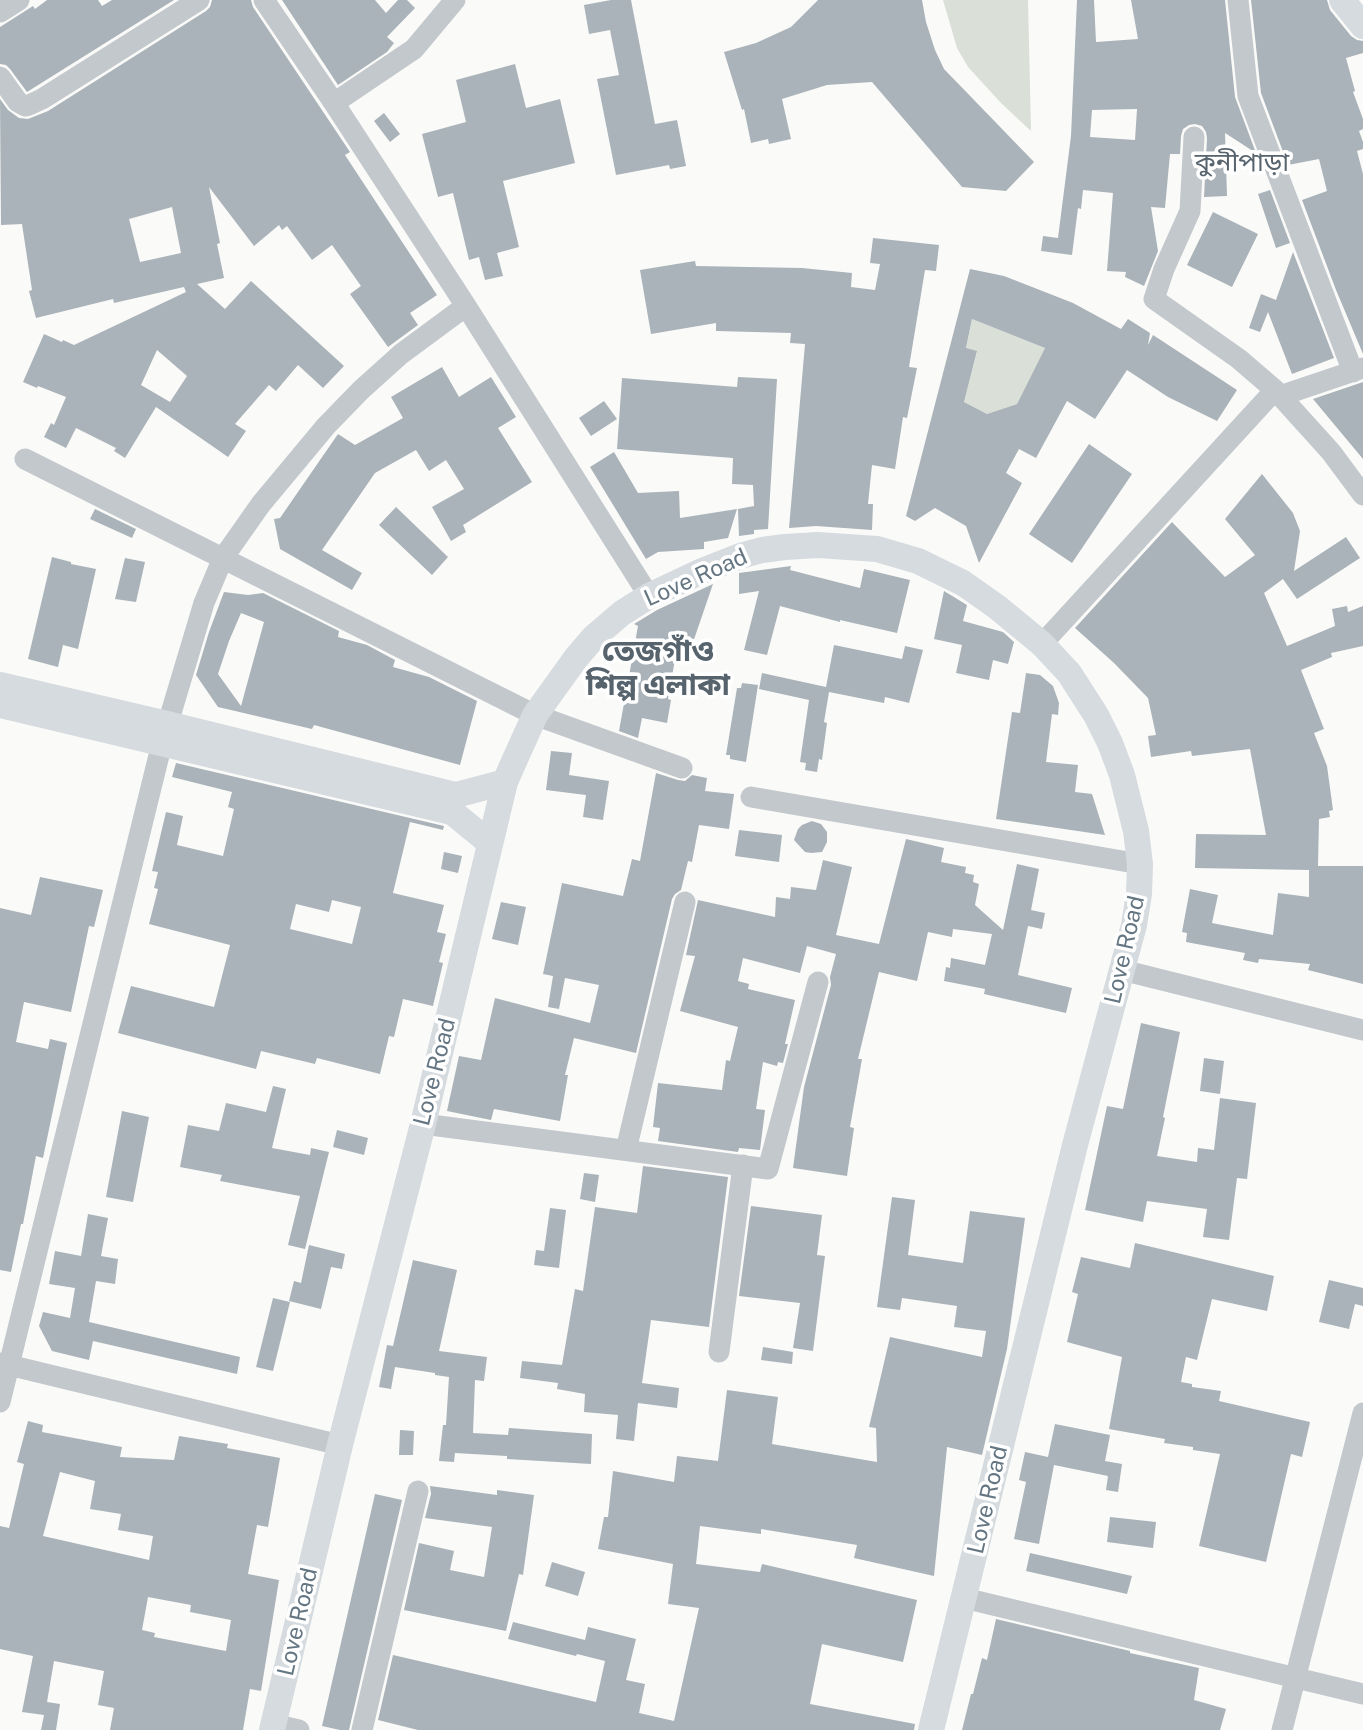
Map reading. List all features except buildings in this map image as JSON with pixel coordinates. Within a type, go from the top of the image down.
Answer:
[{"type":"main road","points":[[1342,0],[1363,26]]},
{"type":"main road","name":"Love Road","points":[[273,1727],[340,1445],[423,1124],[505,782],[535,715],[594,637],[622,613],[649,596],[740,556],[762,550],[818,545],[877,549],[918,561],[963,583],[1042,644],[1069,673],[1097,715],[1110,743],[1122,775],[1136,831],[1140,864],[1134,925],[1075,1145],[931,1730]]},
{"type":"main road","points":[[0,685],[164,733],[454,803],[491,844]]},
{"type":"main road","points":[[0,705],[164,733]]},
{"type":"main road","points":[[454,803],[505,782]]},
{"type":"street","points":[[0,12],[19,0]]},
{"type":"street","points":[[0,77],[18,102],[29,105],[199,0]]},
{"type":"street","points":[[264,0],[466,306],[649,596]]},
{"type":"street","points":[[334,103],[414,49],[455,0]]},
{"type":"street","points":[[1042,644],[1278,393],[1358,370],[1248,96],[1238,0]]},
{"type":"street","points":[[1194,137],[1190,211],[1164,269],[1154,299],[1239,359],[1278,393],[1331,452],[1363,495]]},
{"type":"street","points":[[0,1402],[5,1364],[164,733],[204,603],[223,558],[261,504],[326,426],[401,354],[466,306]]},
{"type":"street","points":[[25,459],[535,715],[682,768]]},
{"type":"street","points":[[751,797],[1140,864]]},
{"type":"street","points":[[626,1150],[685,902]]},
{"type":"street","points":[[1122,970],[1363,1030]]},
{"type":"street","points":[[423,1124],[768,1169],[818,982]]},
{"type":"street","points":[[719,1352],[743,1166]]},
{"type":"street","points":[[5,1364],[340,1445]]},
{"type":"street","points":[[1282,1730],[1363,1413]]},
{"type":"street","points":[[362,1730],[418,1490]]},
{"type":"street","points":[[964,1598],[1363,1694]]},
{"type":"street","points":[[273,1727],[299,1730]]},
{"type":"shaded area","points":[[943,0],[1028,0],[1031,131],[968,67],[957,48]]},
{"type":"shaded area","points":[[972,319],[1045,348],[1017,404],[987,414],[964,402],[977,352],[966,349]]},
{"type":"district","name":"কুনীপাড়া","points":[[1242,163]]},
{"type":"district","name":"তেজগাঁও শিল্প এলাকা","points":[[658,669]]}]
